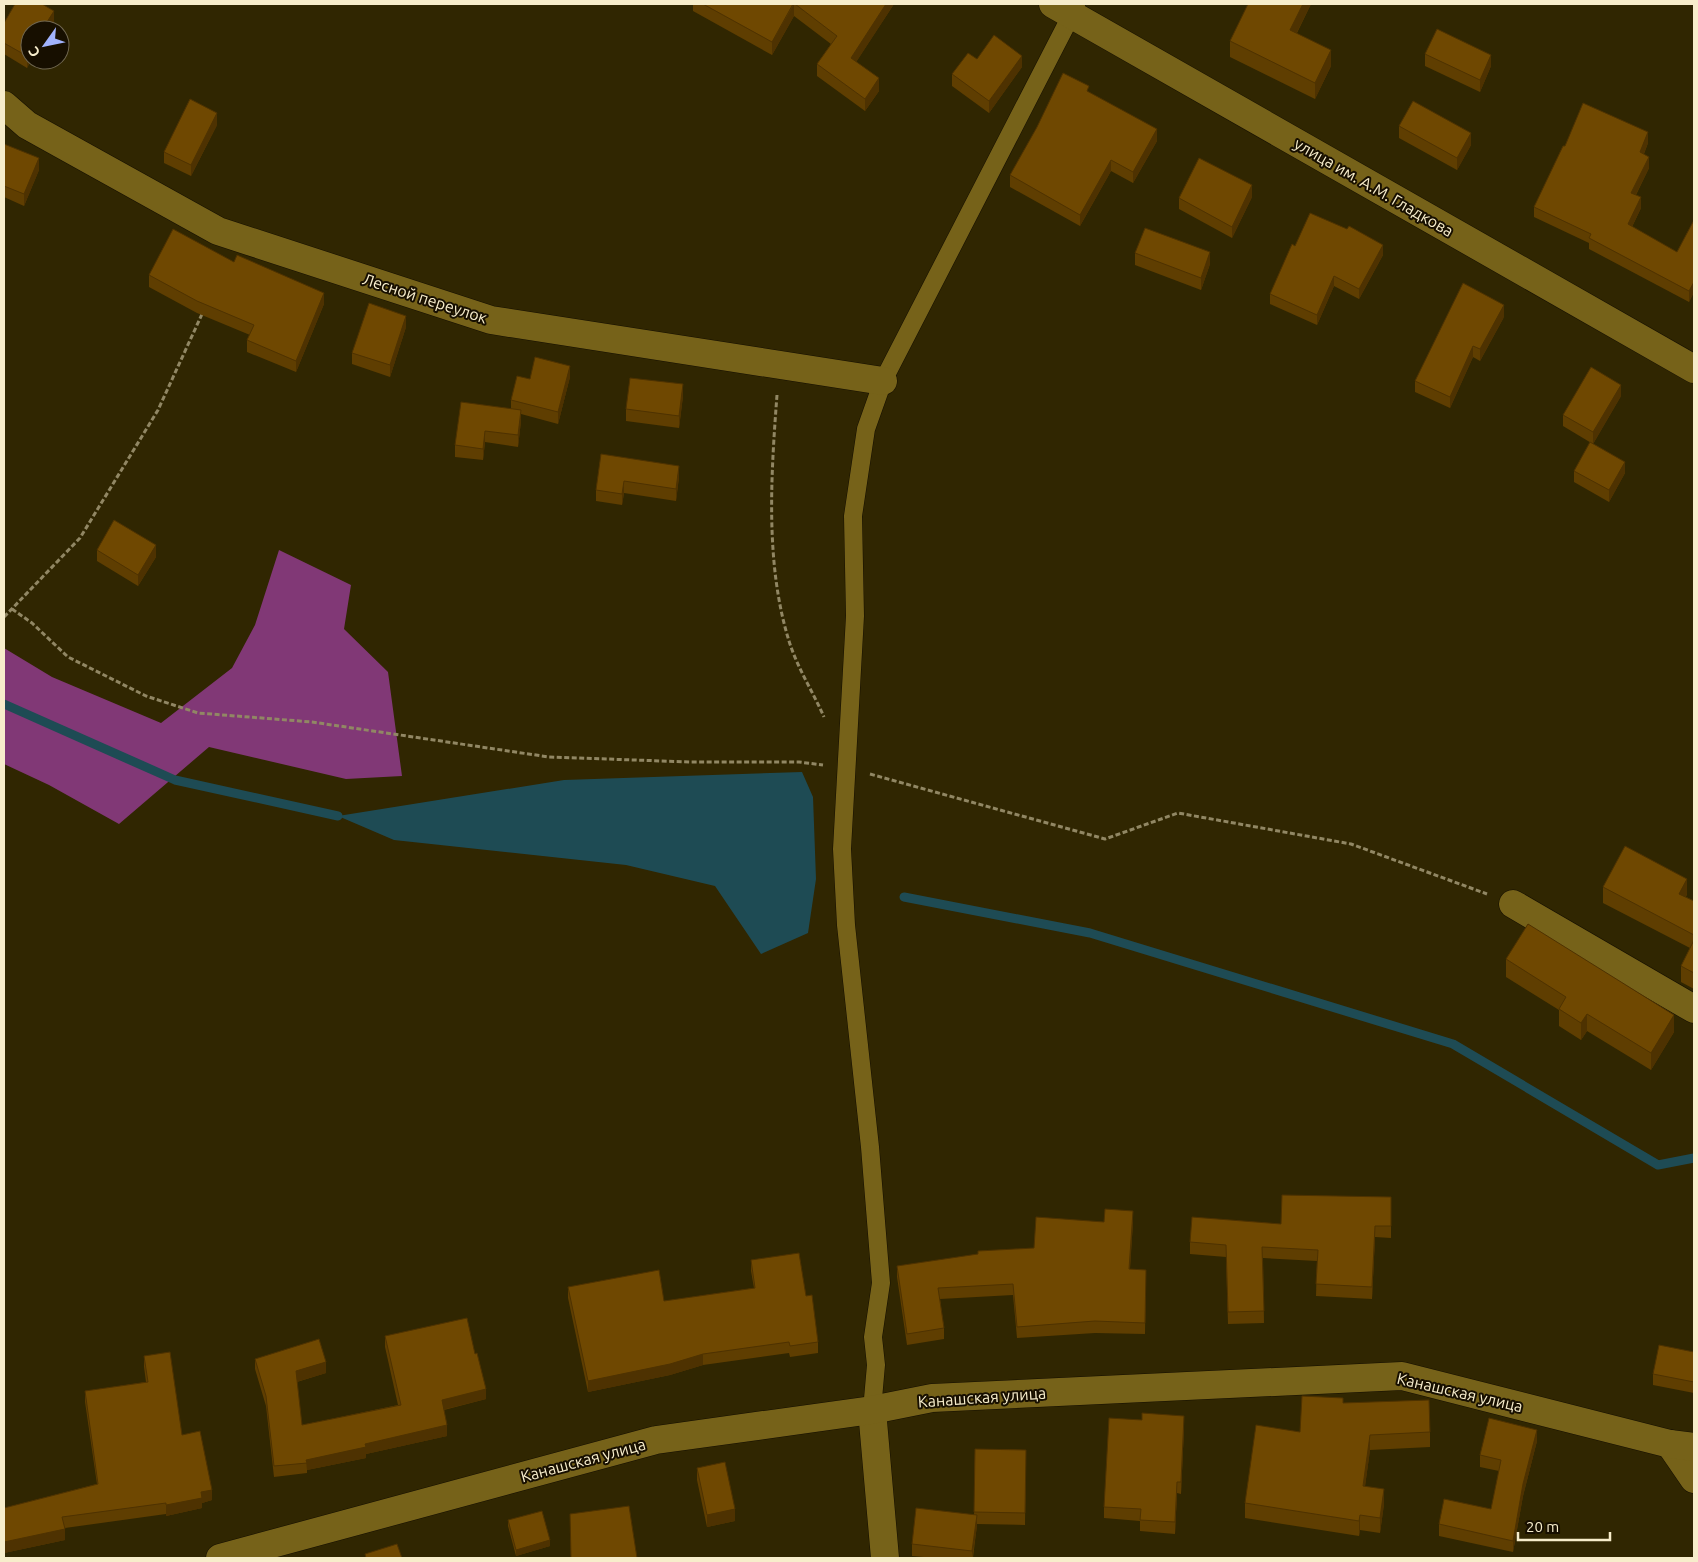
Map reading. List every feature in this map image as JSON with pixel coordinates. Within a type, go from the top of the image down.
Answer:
[{"type":"street","name":"улица им. А.М. Гладкова","points":[[1067,7],[1694,370]]},
{"type":"street","name":"Лесной переулок","points":[[4,105],[27,125],[218,230],[490,320],[884,381]]},
{"type":"street","points":[[1513,904],[1694,1009]]},
{"type":"street","name":"Канашская улица","points":[[220,1558],[656,1440],[872,1410],[932,1398],[1402,1376],[1682,1446]]},
{"type":"street","points":[[872,1410],[885,1558]]},
{"type":"street","points":[[1682,1446],[1694,1479]]},
{"type":"lane","points":[[872,1410],[876,1365],[873,1338],[881,1282],[870,1147],[846,915],[842,849],[855,616],[853,516],[866,429],[884,381],[1067,7]]},
{"type":"path","points":[[4,617],[80,538],[158,410],[206,306]]},
{"type":"path","points":[[779,365],[771,471],[776,587],[790,642],[827,722]]},
{"type":"path","points":[[12,609],[32,623],[68,657],[146,696],[198,713],[312,722],[549,757],[690,762],[799,762],[848,767],[1105,839],[1178,813],[1351,844],[1513,904]]},
{"type":"shaded area","points":[[279,550],[351,585],[344,629],[388,672],[402,776],[346,779],[209,747],[119,824],[49,785],[4,764],[4,648],[52,677],[161,723],[232,668],[255,625]]},
{"type":"water","points":[[802,772],[813,797],[816,879],[808,933],[761,954],[715,886],[626,865],[394,840],[338,816],[564,780]]},
{"type":"building","points":[[15,4],[42,4],[54,11],[48,20],[20,20],[20,52],[4,43],[4,23]]},
{"type":"building","points":[[703,4],[793,4],[772,42]]},
{"type":"building","points":[[795,4],[886,4],[851,58],[879,78],[865,99],[817,64],[837,36]]},
{"type":"building","points":[[1248,4],[1303,4],[1290,30],[1331,50],[1315,83],[1230,41]]},
{"type":"building","points":[[1437,29],[1491,55],[1480,80],[1425,54]]},
{"type":"building","points":[[994,35],[1022,56],[989,101],[952,74],[968,53],[977,59]]},
{"type":"building","points":[[1063,73],[1089,86],[1087,91],[1157,129],[1133,172],[1111,160],[1080,215],[1010,175],[1037,127]]},
{"type":"building","points":[[190,99],[217,113],[191,165],[164,152]]},
{"type":"building","points":[[1413,101],[1471,133],[1457,158],[1399,126]]},
{"type":"building","points":[[1583,103],[1648,132],[1640,152],[1649,157],[1631,193],[1641,197],[1628,224],[1677,252],[1694,220],[1694,282],[1689,291],[1589,238],[1591,234],[1534,207],[1563,146],[1565,146]]},
{"type":"building","points":[[4,144],[39,158],[24,194],[4,186]]},
{"type":"building","points":[[1199,158],[1252,185],[1232,227],[1179,198]]},
{"type":"building","points":[[1310,213],[1347,229],[1349,226],[1383,245],[1359,289],[1334,276],[1317,315],[1270,294],[1292,244],[1295,246]]},
{"type":"building","points":[[1145,228],[1210,252],[1201,278],[1135,253]]},
{"type":"building","points":[[173,229],[234,262],[237,255],[324,293],[296,361],[247,340],[254,325],[197,301],[149,275]]},
{"type":"building","points":[[1463,283],[1504,305],[1480,349],[1473,346],[1450,397],[1415,381]]},
{"type":"building","points":[[369,303],[406,316],[390,365],[352,353]]},
{"type":"building","points":[[535,357],[570,366],[558,412],[511,400],[517,376],[530,379]]},
{"type":"building","points":[[1591,367],[1621,385],[1593,432],[1563,415]]},
{"type":"building","points":[[630,378],[683,384],[679,416],[626,409]]},
{"type":"building","points":[[461,402],[521,410],[518,435],[485,431],[483,449],[455,445]]},
{"type":"building","points":[[1590,442],[1625,462],[1609,490],[1574,471]]},
{"type":"building","points":[[601,454],[679,466],[676,489],[624,481],[622,494],[596,490]]},
{"type":"building","points":[[114,520],[156,545],[138,575],[97,550]]},
{"type":"building","points":[[1625,846],[1687,879],[1679,894],[1694,901],[1694,935],[1603,887]]},
{"type":"building","points":[[1528,924],[1674,1015],[1651,1053],[1587,1014],[1581,1023],[1559,1009],[1566,997],[1506,959]]},
{"type":"building","points":[[1694,940],[1694,973],[1681,966]]},
{"type":"building","points":[[1282,1195],[1391,1197],[1391,1226],[1375,1226],[1372,1287],[1316,1284],[1318,1250],[1262,1247],[1264,1311],[1228,1312],[1226,1245],[1190,1242],[1192,1217],[1281,1224]]},
{"type":"building","points":[[1105,1209],[1133,1211],[1129,1269],[1146,1270],[1145,1323],[1095,1321],[1017,1327],[1013,1284],[938,1288],[944,1328],[907,1334],[897,1266],[978,1254],[978,1251],[1034,1248],[1036,1217],[1104,1222]]},
{"type":"building","points":[[799,1253],[806,1296],[812,1295],[818,1342],[790,1346],[789,1342],[703,1354],[670,1364],[588,1381],[568,1287],[659,1270],[664,1301],[755,1288],[751,1260]]},
{"type":"building","points":[[467,1318],[475,1354],[477,1353],[486,1389],[442,1400],[447,1425],[365,1444],[366,1447],[306,1460],[307,1463],[274,1466],[266,1396],[255,1359],[319,1339],[326,1362],[296,1371],[302,1425],[401,1405],[385,1336]]},
{"type":"building","points":[[1659,1345],[1694,1352],[1694,1382],[1653,1374]]},
{"type":"building","points":[[170,1352],[182,1435],[200,1431],[212,1490],[201,1492],[202,1498],[166,1505],[166,1503],[62,1517],[65,1529],[4,1542],[4,1508],[98,1484],[85,1391],[148,1382],[144,1356]]},
{"type":"building","points":[[1302,1396],[1343,1398],[1343,1403],[1429,1400],[1430,1432],[1370,1435],[1363,1486],[1384,1489],[1380,1518],[1360,1515],[1359,1521],[1245,1503],[1256,1425],[1300,1432]]},
{"type":"building","points":[[1142,1413],[1184,1416],[1181,1482],[1177,1482],[1175,1522],[1140,1520],[1141,1509],[1104,1507],[1109,1418],[1142,1420]]},
{"type":"building","points":[[1489,1418],[1537,1430],[1523,1484],[1513,1541],[1439,1524],[1444,1499],[1491,1509],[1501,1460],[1480,1455]]},
{"type":"building","points":[[975,1449],[1026,1450],[1025,1513],[974,1512]]},
{"type":"building","points":[[725,1462],[735,1509],[707,1515],[697,1468]]},
{"type":"building","points":[[629,1506],[637,1558],[571,1558],[570,1514]]},
{"type":"building","points":[[916,1508],[977,1515],[972,1551],[912,1544]]},
{"type":"building","points":[[542,1511],[550,1540],[516,1550],[508,1520]]},
{"type":"building","points":[[397,1544],[402,1558],[366,1558],[365,1554]]},
{"type":"waterway","points":[[4,704],[175,780],[338,816]]},
{"type":"waterway","points":[[904,897],[1090,933],[1453,1044],[1658,1165],[1694,1158]]}]
